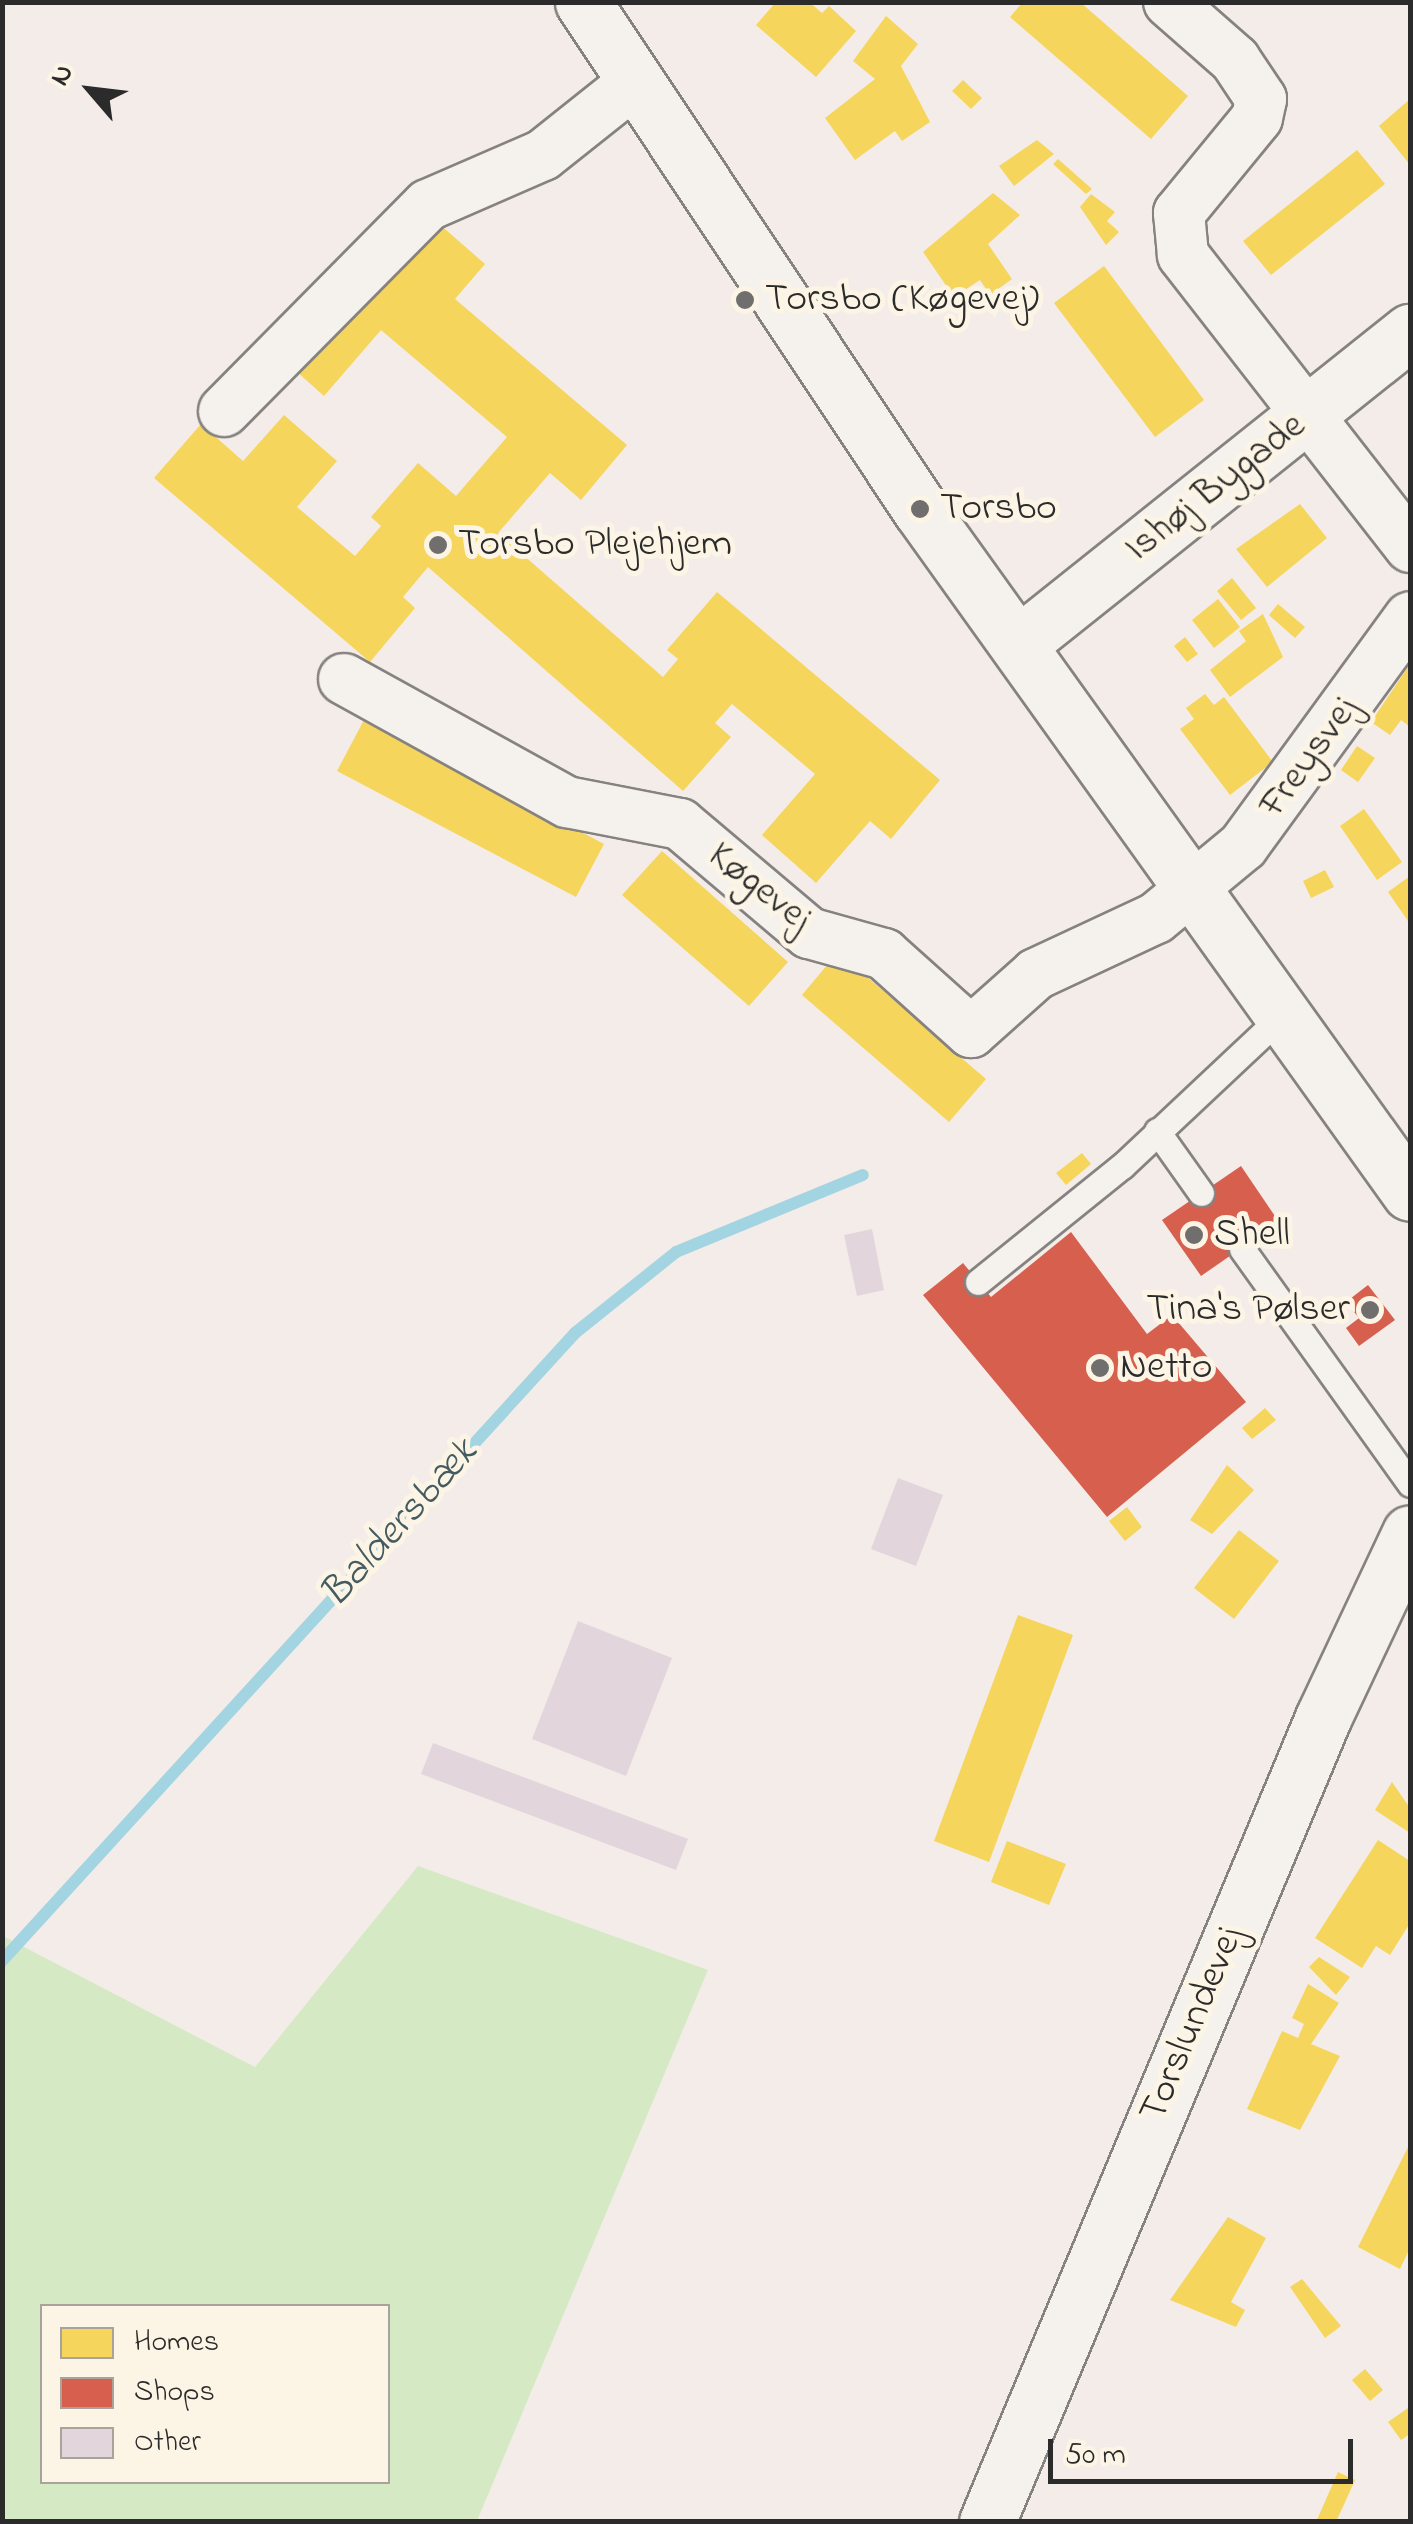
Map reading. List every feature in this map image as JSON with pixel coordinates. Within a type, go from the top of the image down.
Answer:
[{"type":"street","points":[[583,2],[920,509],[1196,885],[1410,1193]]},
{"type":"street","points":[[1169,2],[1243,68],[1261,98],[1257,118],[1180,213],[1183,255],[1410,547]]},
{"type":"street","points":[[224,412],[428,206],[544,155],[636,81]]},
{"type":"street","name":"Ishøj Bygade","points":[[1020,643],[1410,332]]},
{"type":"street","name":"Freysvej","points":[[1196,885],[1272,816],[1410,617]]},
{"type":"street","name":"Køgevej","points":[[344,679],[567,802],[680,824],[809,933],[884,954],[971,1032],[1036,974],[1156,918],[1196,885]]},
{"type":"street","name":"Torslundevej","points":[[987,2522],[1323,1718],[1410,1533]]},
{"type":"lane","points":[[978,1282],[1157,1131],[1285,1014]]},
{"type":"lane","points":[[1157,1131],[1201,1192]]},
{"type":"lane","points":[[1242,1249],[1410,1484]]},
{"type":"green space","points":[[418,1866],[708,1970],[477,2521],[3,2521],[3,1936],[255,2067]]},
{"type":"building: Homes","points":[[776,2],[809,2],[822,13],[829,6],[856,31],[816,77],[756,25]]},
{"type":"building: Homes","points":[[1023,2],[1080,2],[1188,96],[1151,139],[1010,17]]},
{"type":"building: Homes","points":[[886,16],[918,44],[901,66],[930,122],[902,141],[895,131],[855,160],[825,118],[875,79],[853,61]]},
{"type":"building: Homes","points":[[963,80],[982,98],[971,109],[952,91]]},
{"type":"building: Homes","points":[[1410,99],[1410,165],[1379,126]]},
{"type":"building: Homes","points":[[1037,140],[1054,154],[1014,186],[999,166]]},
{"type":"building: Homes","points":[[1357,150],[1385,184],[1271,275],[1243,241]]},
{"type":"building: Homes","points":[[1058,159],[1092,189],[1086,194],[1053,164]]},
{"type":"building: Homes","points":[[993,193],[1020,215],[988,244],[1012,279],[990,295],[980,280],[954,297],[923,252]]},
{"type":"building: Homes","points":[[1091,194],[1115,212],[1107,221],[1119,232],[1106,245],[1080,207]]},
{"type":"building: Homes","name":"Torsbo Plejehjem","points":[[430,216],[485,264],[455,299],[627,445],[581,500],[550,473],[498,533],[663,677],[678,659],[667,650],[717,592],[940,780],[891,839],[870,821],[816,883],[762,835],[815,774],[732,704],[715,723],[731,737],[683,791],[428,567],[403,597],[415,608],[370,662],[154,478],[201,424],[243,461],[284,415],[337,461],[297,507],[355,556],[381,526],[371,517],[418,463],[456,496],[507,437],[381,330],[324,396],[296,371]]},
{"type":"building: Homes","points":[[1104,266],[1204,400],[1155,437],[1054,303]]},
{"type":"building: Homes","points":[[1300,504],[1327,538],[1267,587],[1236,549]]},
{"type":"building: Homes","points":[[1232,578],[1256,608],[1241,620],[1217,591]]},
{"type":"building: Homes","points":[[1218,599],[1240,627],[1214,648],[1192,620]]},
{"type":"building: Homes","points":[[1278,604],[1305,627],[1295,638],[1269,615]]},
{"type":"building: Homes","points":[[1263,614],[1283,657],[1230,697],[1210,670],[1246,641],[1239,631]]},
{"type":"building: Homes","points":[[1185,637],[1198,654],[1187,662],[1174,646]]},
{"type":"building: Homes","points":[[1410,664],[1410,727],[1401,720],[1390,735],[1371,722]]},
{"type":"building: Homes","points":[[1205,694],[1214,705],[1224,697],[1273,762],[1230,795],[1180,729],[1194,719],[1186,708]]},
{"type":"building: Homes","points":[[365,718],[604,844],[576,897],[337,771]]},
{"type":"building: Homes","points":[[1357,746],[1375,758],[1358,782],[1341,770]]},
{"type":"building: Homes","points":[[1364,809],[1402,862],[1377,880],[1340,826]]},
{"type":"building: Homes","points":[[662,851],[788,962],[749,1006],[622,895]]},
{"type":"building: Homes","points":[[1325,870],[1334,887],[1311,898],[1303,881]]},
{"type":"building: Homes","points":[[1410,876],[1410,924],[1388,892]]},
{"type":"building: Homes","points":[[838,952],[986,1079],[949,1122],[802,995]]},
{"type":"building: Homes","points":[[1082,1153],[1091,1164],[1066,1185],[1056,1173]]},
{"type":"building: Homes","points":[[1265,1408],[1276,1420],[1252,1439],[1242,1428]]},
{"type":"building: Homes","points":[[1227,1465],[1254,1490],[1212,1534],[1190,1520]]},
{"type":"building: Homes","points":[[1127,1507],[1142,1527],[1125,1541],[1109,1521]]},
{"type":"building: Homes","points":[[1239,1530],[1279,1561],[1234,1619],[1194,1588]]},
{"type":"building: Homes","points":[[1018,1615],[1073,1635],[989,1862],[934,1841]]},
{"type":"building: Homes","points":[[1392,1782],[1410,1808],[1410,1833],[1375,1810]]},
{"type":"building: Homes","points":[[1378,1840],[1410,1861],[1410,1923],[1390,1955],[1376,1946],[1362,1968],[1315,1938]]},
{"type":"building: Homes","points":[[1007,1841],[1066,1864],[1049,1905],[991,1882]]},
{"type":"building: Homes","points":[[1319,1957],[1350,1977],[1336,1995],[1309,1967]]},
{"type":"building: Homes","points":[[1308,1984],[1339,2003],[1311,2044],[1340,2056],[1300,2130],[1247,2109],[1282,2031],[1298,2038],[1304,2024],[1292,2018]]},
{"type":"building: Homes","points":[[1410,2143],[1410,2248],[1400,2269],[1358,2247]]},
{"type":"building: Homes","points":[[1228,2217],[1266,2238],[1231,2302],[1245,2310],[1236,2327],[1170,2300]]},
{"type":"building: Homes","points":[[1302,2279],[1341,2326],[1325,2338],[1290,2287]]},
{"type":"building: Homes","points":[[1365,2369],[1383,2390],[1370,2401],[1352,2380]]},
{"type":"building: Homes","points":[[1408,2408],[1410,2434],[1401,2440],[1388,2422]]},
{"type":"building: Homes","points":[[1338,2472],[1355,2480],[1336,2522],[1316,2522]]},
{"type":"building: Shops","points":[[1241,1166],[1279,1222],[1201,1276],[1162,1220]]},
{"type":"building: Shops","name":"Netto","points":[[1071,1232],[1147,1334],[1172,1315],[1246,1402],[1107,1517],[923,1295],[963,1263],[991,1297]]},
{"type":"building: Shops","name":"Tina's Pølser","points":[[1368,1285],[1395,1320],[1359,1346],[1346,1328],[1359,1318],[1346,1302]]},
{"type":"building: Other","points":[[872,1229],[884,1290],[857,1296],[844,1235]]},
{"type":"building: Other","points":[[898,1478],[943,1495],[916,1566],[871,1549]]},
{"type":"building: Other","points":[[578,1621],[672,1658],[626,1776],[532,1739]]},
{"type":"building: Other","points":[[433,1743],[688,1839],[676,1870],[421,1774]]},
{"type":"waterway","name":"Baldersbæk","points":[[2,1961],[575,1333],[676,1252],[863,1175]]},
{"type":"place","name":"Torsbo (Køgevej)","points":[[745,300]]},
{"type":"place","name":"Torsbo","points":[[920,509]]},
{"type":"place","name":"Torsbo Plejehjem","points":[[438,545]]},
{"type":"place","name":"Shell","points":[[1194,1235]]},
{"type":"place","name":"Tina's Pølser","points":[[1370,1310]]},
{"type":"place","name":"Netto","points":[[1100,1368]]}]
